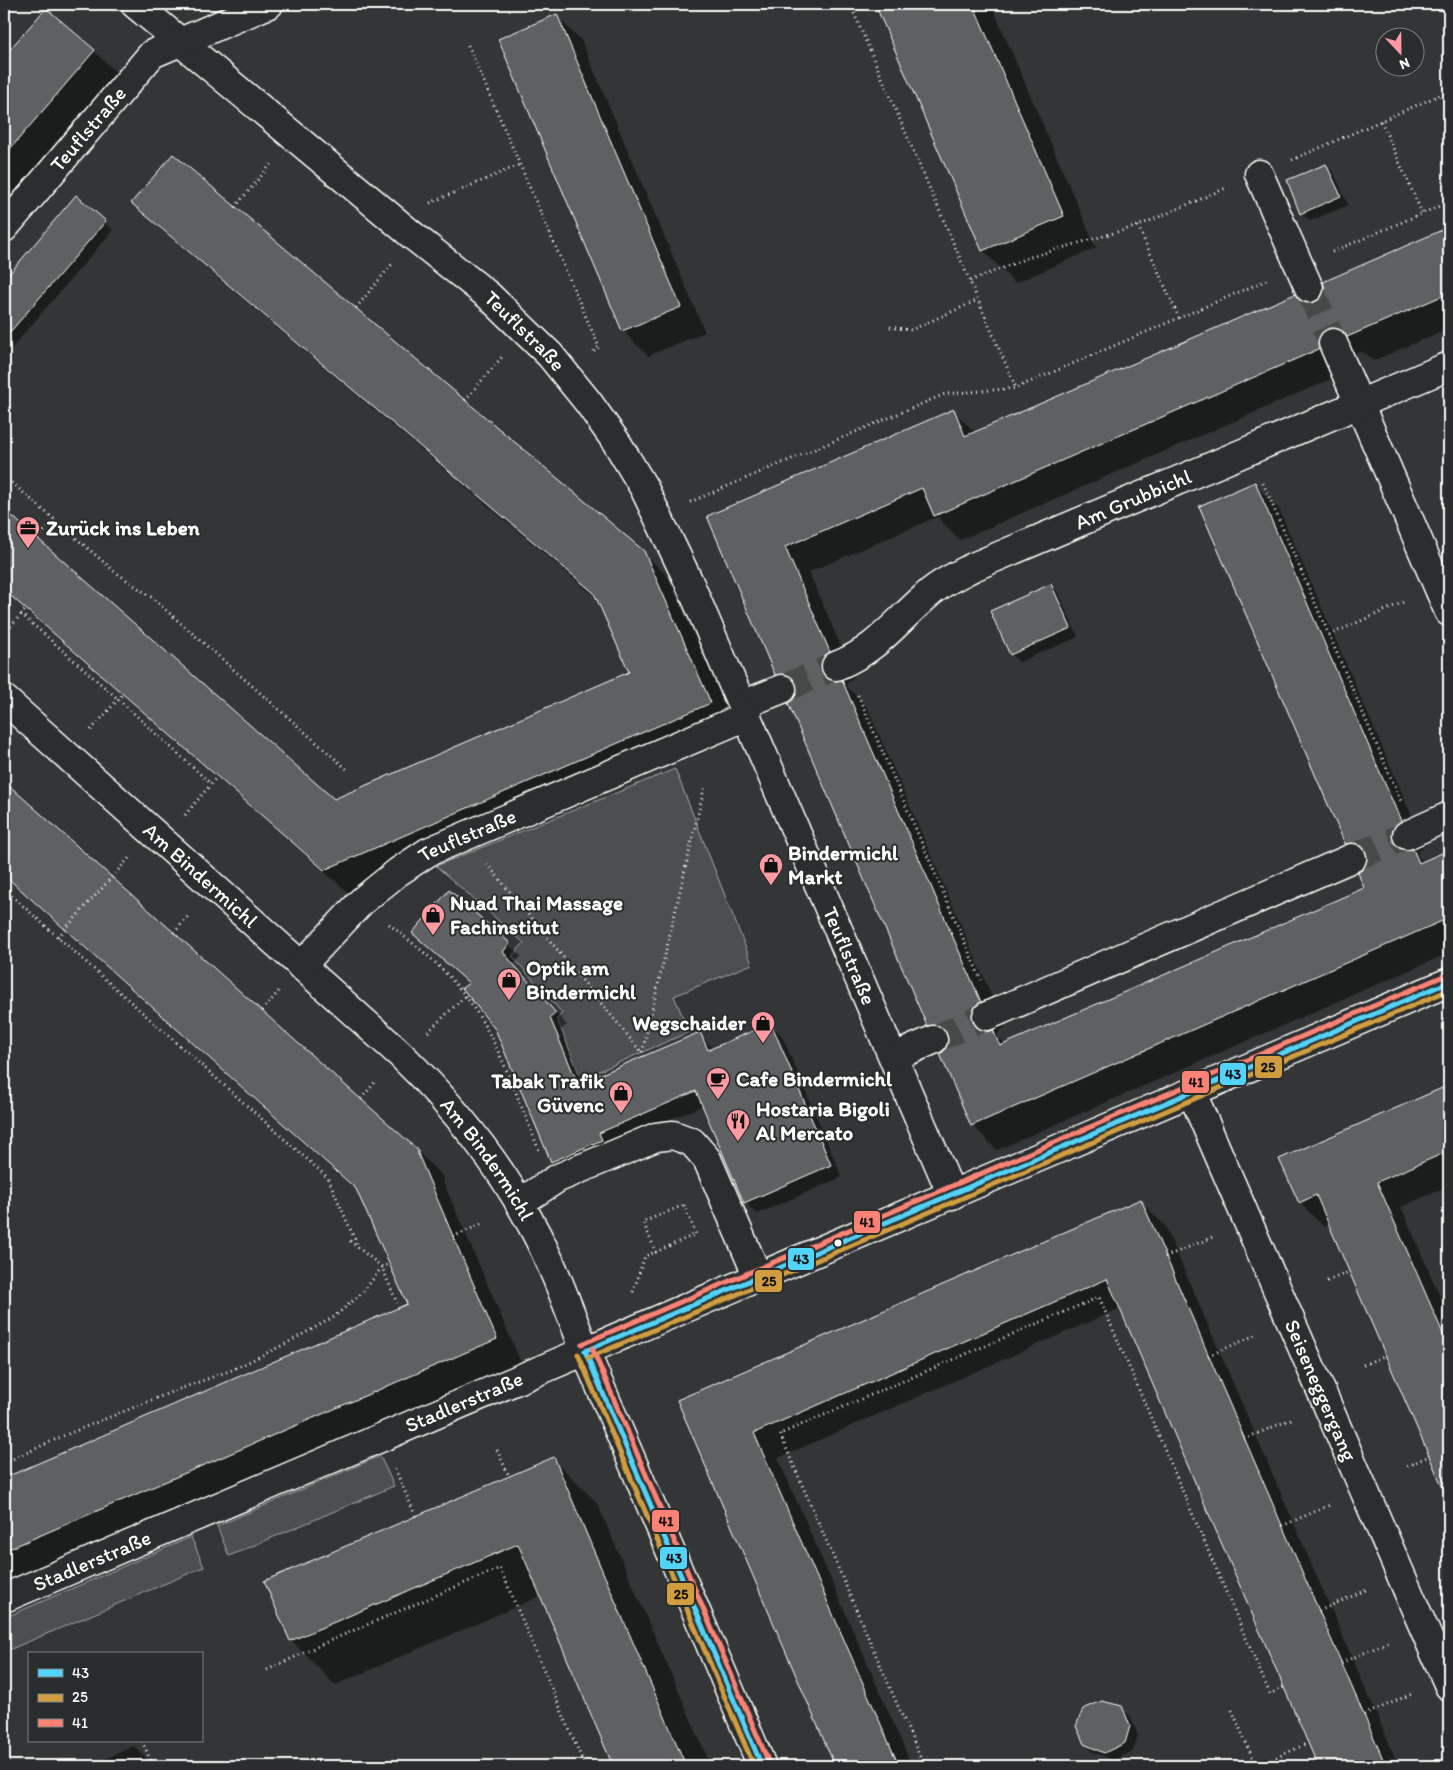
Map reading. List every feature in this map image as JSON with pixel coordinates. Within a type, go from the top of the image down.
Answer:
[{"type":"street","name":"Teuflstraße","points":[[134,4],[489,296],[550,356],[588,402],[617,443],[644,488],[686,574],[952,1195]]},
{"type":"street","points":[[180,42],[269,4]]},
{"type":"street","name":"Teuflstraße","points":[[4,228],[152,54],[180,42]]},
{"type":"street","points":[[1260,174],[1305,277]]},
{"type":"street","points":[[1333,343],[1449,612]]},
{"type":"street","name":"Am Grubbichl","points":[[836,666],[855,658],[870,648],[937,587],[973,567],[1449,366]]},
{"type":"street","points":[[744,711],[782,689]]},
{"type":"street","name":"Am Bindermichl","points":[[4,700],[302,966],[424,1078],[485,1152],[530,1221],[554,1271],[585,1351],[762,1766]]},
{"type":"street","name":"Teuflstraße","points":[[302,966],[362,901],[398,872],[428,852],[744,711]]},
{"type":"street","points":[[1411,833],[1449,816]]},
{"type":"street","points":[[991,1015],[1352,858]]},
{"type":"street","name":"Stadlerstraße","points":[[4,1598],[1449,982]]},
{"type":"street","points":[[894,1057],[934,1040]]},
{"type":"street","name":"Seiseneggergang","points":[[1192,1093],[1448,1682]]},
{"type":"street","points":[[519,1203],[558,1178],[656,1137],[673,1135],[692,1142],[707,1159],[758,1277]]},
{"type":"path","points":[[850,4],[1016,388]]},
{"type":"path","points":[[468,45],[599,346],[589,357]]},
{"type":"path","points":[[969,281],[1027,258],[1138,226],[1449,91]]},
{"type":"path","points":[[1381,121],[1422,213]]},
{"type":"path","points":[[235,207],[278,157]]},
{"type":"path","points":[[426,205],[519,165]]},
{"type":"path","points":[[682,506],[944,394],[1016,388],[1178,318],[1305,277],[1422,213],[1449,202]]},
{"type":"path","points":[[1138,226],[1178,318]]},
{"type":"path","points":[[356,308],[398,257]]},
{"type":"path","points":[[890,327],[911,330],[978,300]]},
{"type":"path","points":[[465,400],[506,352]]},
{"type":"path","points":[[4,476],[114,571],[151,597],[349,771]]},
{"type":"path","points":[[1263,482],[1411,833]]},
{"type":"path","points":[[37,539],[54,520]]},
{"type":"path","points":[[1329,635],[1408,600]]},
{"type":"path","points":[[4,634],[26,609]]},
{"type":"path","points":[[22,614],[211,784]]},
{"type":"path","points":[[856,691],[991,1015]]},
{"type":"path","points":[[91,731],[123,694]]},
{"type":"path","points":[[184,815],[217,776]]},
{"type":"path","points":[[466,836],[642,1055],[705,785]]},
{"type":"path","points":[[58,937],[130,857]]},
{"type":"path","points":[[4,889],[328,1178],[359,1249]]},
{"type":"path","points":[[362,901],[452,980],[465,996],[495,1045],[539,1150]]},
{"type":"path","points":[[174,932],[191,912]]},
{"type":"path","points":[[262,1011],[279,992]]},
{"type":"path","points":[[426,1034],[465,996]]},
{"type":"path","points":[[361,1099],[376,1080]]},
{"type":"path","points":[[632,1295],[645,1256],[656,1252],[696,1234],[684,1205],[643,1222],[656,1252]]},
{"type":"path","points":[[1166,1257],[1248,1222]]},
{"type":"path","points":[[452,1237],[481,1224]]},
{"type":"path","points":[[350,1242],[382,1267],[397,1303]]},
{"type":"path","points":[[4,1463],[62,1436],[232,1370],[285,1344],[334,1317],[363,1292],[382,1267],[389,1264]]},
{"type":"path","points":[[1327,1281],[1349,1272]]},
{"type":"path","points":[[924,1766],[780,1434],[1099,1297],[1270,1694],[1284,1687]]},
{"type":"path","points":[[1208,1356],[1290,1320]]},
{"type":"path","points":[[1363,1365],[1386,1355]]},
{"type":"path","points":[[1244,1439],[1327,1404]]},
{"type":"path","points":[[382,1437],[416,1517]]},
{"type":"path","points":[[497,1450],[509,1476]]},
{"type":"path","points":[[1407,1466],[1430,1456]]},
{"type":"path","points":[[1282,1526],[1364,1491]]},
{"type":"path","points":[[1442,1547],[1449,1544]]},
{"type":"path","points":[[267,1670],[329,1641],[500,1568],[586,1766]]},
{"type":"path","points":[[1319,1611],[1401,1575]]},
{"type":"path","points":[[1364,1716],[1448,1682]]},
{"type":"path","points":[[1232,1710],[1257,1766],[1308,1743]]},
{"type":"path","points":[[142,1742],[153,1766]]},
{"type":"shaded area","points":[[675,769],[752,964],[674,996],[689,1032],[581,1079],[557,1019],[562,1013],[512,956],[524,943],[436,866]]},
{"type":"shaded area","points":[[380,1456],[394,1486],[229,1556],[217,1526]]},
{"type":"shaded area","points":[[191,1537],[204,1567],[4,1652],[4,1618]]},
{"type":"building","points":[[875,4],[973,4],[1064,216],[982,251]]},
{"type":"building","points":[[46,8],[95,50],[4,156],[4,56]]},
{"type":"building","points":[[557,14],[681,307],[622,331],[498,39]]},
{"type":"building","points":[[173,154],[644,551],[711,703],[324,870],[4,590],[4,509],[334,799],[629,672],[594,593],[131,203]]},
{"type":"building","points":[[1326,164],[1341,196],[1300,214],[1287,180]]},
{"type":"building","points":[[76,195],[106,221],[4,339],[4,280]]},
{"type":"building","points":[[1449,227],[1449,293],[1347,337],[1343,331],[1335,328],[1326,329],[1320,334],[1318,341],[1319,349],[934,516],[922,488],[785,547],[830,652],[823,657],[821,664],[822,672],[827,679],[834,681],[842,680],[981,1002],[974,1007],[972,1014],[973,1022],[978,1029],[986,1032],[993,1030],[1000,1046],[1364,888],[1358,873],[1365,867],[1367,860],[1366,852],[1362,846],[1354,843],[1345,844],[1199,506],[1255,482],[1401,821],[1395,826],[1392,833],[1393,842],[1405,850],[1413,849],[1419,863],[1449,850],[1449,918],[971,1126],[940,1054],[945,1050],[948,1042],[947,1034],[942,1027],[935,1025],[927,1026],[788,703],[794,699],[797,692],[796,683],[792,677],[785,674],[775,675],[707,516],[954,409],[965,436],[1295,294],[1300,301],[1308,304],[1315,302],[1322,297],[1325,289],[1323,282]]},
{"type":"building","points":[[1051,584],[1071,628],[1010,655],[990,611]]},
{"type":"building","points":[[4,781],[418,1150],[418,1154],[497,1339],[4,1551],[4,1478],[407,1304],[356,1189],[4,875]]},
{"type":"building","points":[[449,890],[510,943],[503,952],[556,1013],[550,1018],[578,1084],[700,1032],[708,1050],[771,1023],[831,1165],[744,1203],[696,1091],[599,1133],[602,1140],[551,1162],[495,1029],[462,988],[469,983],[412,933]]},
{"type":"building","points":[[1449,1085],[1449,1151],[1377,1182],[1449,1347],[1449,1502],[1316,1195],[1299,1203],[1279,1159]]},
{"type":"building","points":[[1141,1199],[1386,1766],[1318,1766],[1107,1279],[754,1433],[899,1766],[835,1766],[677,1400]]},
{"type":"building","points":[[554,1457],[686,1766],[613,1766],[518,1544],[290,1641],[264,1581]]},
{"type":"building","points":[[1102,1701],[1122,1706],[1130,1726],[1125,1743],[1104,1753],[1084,1744],[1076,1726],[1083,1709]]},
{"type":"tunnel","points":[[1309,288],[1333,343]]},
{"type":"tunnel","points":[[782,689],[836,666]]},
{"type":"tunnel","points":[[1352,858],[1407,835]]},
{"type":"tunnel","points":[[933,1040],[987,1016]]},
{"type":"transit line","name":"41","points":[[582,1344],[1446,975]]},
{"type":"transit line","name":"43","points":[[585,1351],[1449,982]]},
{"type":"transit line","name":"25","points":[[588,1358],[1449,990]]},
{"type":"transit line","name":"41","points":[[592,1348],[769,1763]]},
{"type":"transit line","name":"43","points":[[585,1351],[762,1766]]},
{"type":"transit line","name":"25","points":[[578,1354],[754,1766]]},
{"type":"place","name":"Zurück ins Leben","points":[[28,549]]},
{"type":"place","name":"Bindermichl Markt","points":[[771,886]]},
{"type":"place","name":"Nuad Thai Massage Fachinstitut","points":[[433,936]]},
{"type":"place","name":"Optik am Bindermichl","points":[[509,1001]]},
{"type":"place","name":"Wegschaider","points":[[763,1044]]},
{"type":"place","name":"Cafe Bindermichl","points":[[718,1100]]},
{"type":"place","name":"Tabak Trafik Güvenc","points":[[621,1114]]},
{"type":"place","name":"Hostaria Bigoli Al Mercato","points":[[738,1142]]}]
